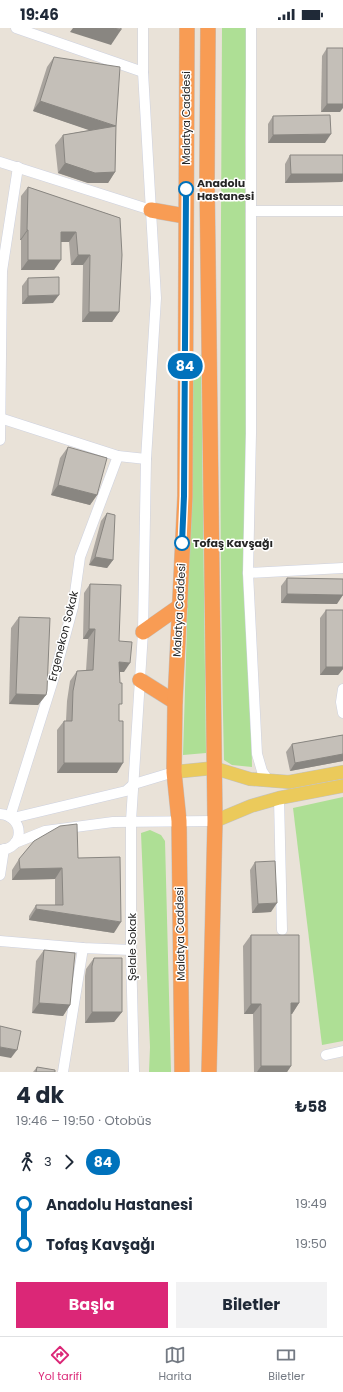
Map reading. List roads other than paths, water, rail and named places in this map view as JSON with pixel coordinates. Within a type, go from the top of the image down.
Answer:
[{"type":"highway","name":"Malatya Caddesi","points":[[182,1072],[179,821],[174,772],[175,702],[184,496],[187,28]]},
{"type":"highway","name":"Malatya Caddesi","points":[[208,28],[207,178],[215,821],[209,1072]]},
{"type":"highway","points":[[150,210],[186,216]]},
{"type":"highway","points":[[143,632],[180,606]]},
{"type":"highway","points":[[140,680],[175,702]]},
{"type":"main road","points":[[174,772],[214,768],[250,780],[288,782],[343,772]]},
{"type":"main road","points":[[215,821],[251,806],[279,798],[343,786]]},
{"type":"street","points":[[16,28],[143,72]]},
{"type":"street","name":"Şelale Sokak","points":[[134,1072],[131,950],[131,821],[143,632],[146,459],[156,298],[143,72],[143,28]]},
{"type":"street","points":[[251,28],[251,433],[248,573],[257,754],[262,771],[268,780]]},
{"type":"street","points":[[0,162],[150,210]]},
{"type":"street","points":[[0,440],[0,330],[2,271],[18,167]]},
{"type":"street","points":[[251,211],[343,211]]},
{"type":"street","points":[[0,418],[118,456],[146,459]]},
{"type":"street","name":"Ergenekon Sokak","points":[[12,817],[54,677],[73,607],[80,557],[118,456]]},
{"type":"street","points":[[248,573],[343,568]]},
{"type":"street","points":[[343,689],[341,702],[343,713]]},
{"type":"street","points":[[0,814],[12,817],[126,791],[134,784],[174,772]]},
{"type":"street","points":[[279,798],[282,930]]},
{"type":"street","points":[[12,817],[16,822],[19,832],[15,843]]},
{"type":"street","points":[[0,875],[2,850],[45,831],[113,822],[215,821]]},
{"type":"street","points":[[0,941],[83,948],[131,950]]},
{"type":"street","points":[[63,1072],[83,948]]},
{"type":"street","points":[[326,1055],[343,1051]]},
{"type":"place","name":"Anadolu Hastanesi","points":[[186,189]]},
{"type":"place","name":"Tofaş Kavşağı","points":[[182,543]]}]
